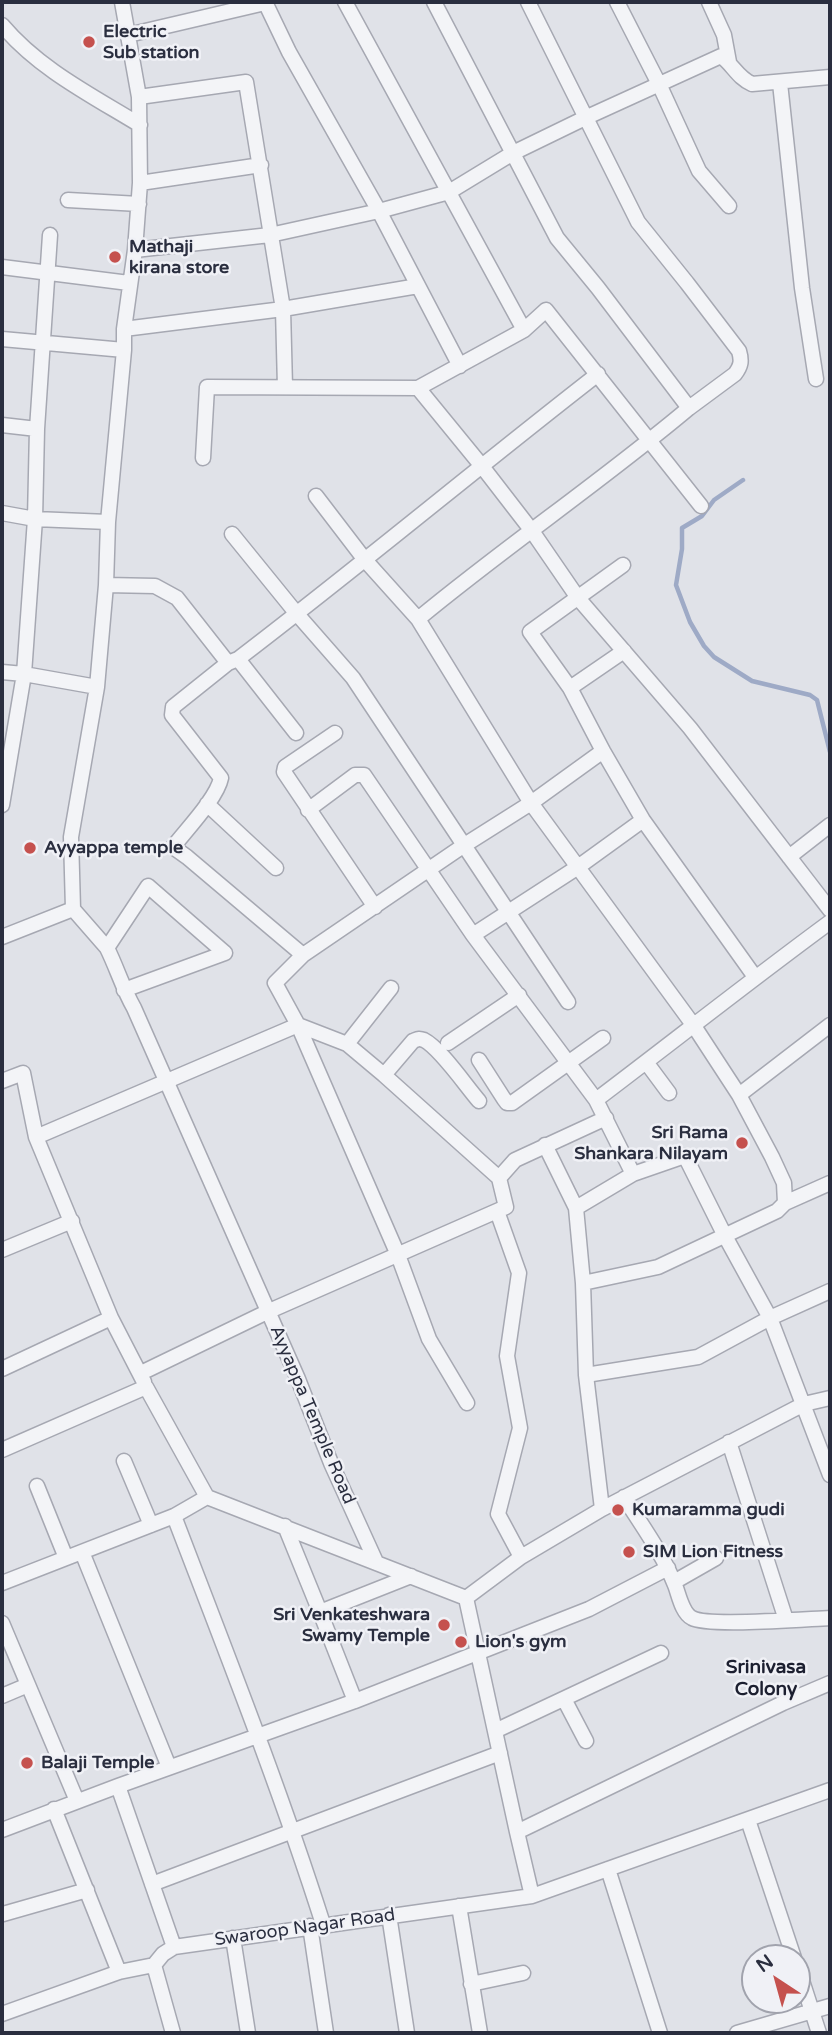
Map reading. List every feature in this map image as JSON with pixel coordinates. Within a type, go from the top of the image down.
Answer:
[{"type":"street","points":[[2,937],[73,909],[71,836],[97,687],[124,329],[141,183],[139,97],[122,2]]},
{"type":"street","points":[[345,2],[524,330]]},
{"type":"street","points":[[434,2],[556,239],[598,288],[689,408]]},
{"type":"street","points":[[418,619],[465,580],[649,442],[735,374],[740,367],[739,351],[638,222],[528,2]]},
{"type":"street","points":[[617,2],[699,171],[729,206]]},
{"type":"street","points":[[709,2],[724,35],[729,62]]},
{"type":"street","points":[[128,35],[265,3],[460,366]]},
{"type":"street","points":[[2,25],[50,70],[140,125]]},
{"type":"street","points":[[135,250],[270,235],[379,211],[449,192],[513,153],[720,56],[729,62],[744,81],[752,84],[830,77]]},
{"type":"street","points":[[139,97],[246,82],[283,309],[285,387]]},
{"type":"street","points":[[780,83],[802,288],[816,379]]},
{"type":"street","points":[[141,183],[261,165]]},
{"type":"street","points":[[68,200],[139,204]]},
{"type":"street","points":[[2,805],[23,674],[35,519],[37,429],[50,235]]},
{"type":"street","points":[[2,267],[129,283]]},
{"type":"street","points":[[124,329],[283,309],[418,286]]},
{"type":"street","points":[[203,458],[208,387],[418,388],[524,330],[546,310],[701,506]]},
{"type":"street","points":[[2,339],[124,350]]},
{"type":"street","points":[[303,955],[173,847],[207,804],[220,785],[221,778],[172,716],[171,710],[297,614],[597,374]]},
{"type":"street","points":[[418,388],[532,531],[578,598],[690,728],[830,910]]},
{"type":"street","points":[[2,425],[37,429]]},
{"type":"street","points":[[316,496],[365,560],[418,619],[531,803],[694,1026],[739,1095],[784,1183],[785,1203]]},
{"type":"street","points":[[2,513],[35,519],[108,522]]},
{"type":"street","points":[[232,534],[353,678],[568,1002]]},
{"type":"street","points":[[623,565],[530,632],[570,688],[643,820],[755,977]]},
{"type":"street","points":[[106,584],[155,586],[177,597],[296,733]]},
{"type":"street","points":[[570,688],[624,651]]},
{"type":"street","points":[[2,672],[97,687]]},
{"type":"street","points":[[335,733],[285,767],[284,772],[375,907]]},
{"type":"street","points":[[467,1403],[429,1339],[398,1255],[298,1025],[275,983],[303,955],[531,803],[603,751]]},
{"type":"street","points":[[308,810],[355,775],[365,775],[473,935],[596,1100],[633,1174]]},
{"type":"street","points":[[207,804],[276,868]]},
{"type":"street","points":[[473,935],[578,867],[643,820]]},
{"type":"street","points":[[789,857],[830,825]]},
{"type":"street","points":[[107,948],[148,886],[225,953],[124,990]]},
{"type":"street","name":"Ayyappa Temple Road","points":[[73,909],[107,948],[376,1562]]},
{"type":"street","points":[[596,1100],[830,922]]},
{"type":"street","points":[[346,1044],[391,988]]},
{"type":"street","points":[[448,1043],[519,995]]},
{"type":"street","points":[[2,1450],[143,1380],[267,1312],[506,1207],[499,1178],[384,1075],[346,1044],[298,1025],[36,1137]]},
{"type":"street","points":[[739,1095],[830,1026]]},
{"type":"street","points":[[478,1060],[507,1103],[512,1103],[603,1038]]},
{"type":"street","points":[[384,1075],[413,1041],[424,1040],[437,1051],[479,1101]]},
{"type":"street","points":[[646,1062],[669,1093]]},
{"type":"street","points":[[2,1081],[23,1073],[36,1137],[111,1318],[207,1497],[466,1598]]},
{"type":"street","points":[[499,1178],[515,1160],[606,1118]]},
{"type":"street","points":[[545,1145],[576,1208],[583,1283],[586,1375],[602,1509]]},
{"type":"street","points":[[576,1208],[633,1174],[685,1156],[725,1236],[771,1318],[830,1471]]},
{"type":"street","points":[[583,1283],[658,1267],[830,1183]]},
{"type":"street","points":[[497,1211],[519,1273],[507,1356],[520,1428],[498,1514],[521,1557]]},
{"type":"street","points":[[2,1250],[72,1221]]},
{"type":"street","points":[[586,1375],[698,1357],[771,1318],[830,1292]]},
{"type":"street","points":[[2,1369],[111,1318]]},
{"type":"street","points":[[466,1598],[521,1557],[602,1509],[804,1404],[830,1398]]},
{"type":"street","points":[[729,1442],[786,1620]]},
{"type":"street","points":[[124,1461],[150,1525]]},
{"type":"street","points":[[37,1486],[66,1558]]},
{"type":"street","points":[[2,1583],[174,1517],[207,1497]]},
{"type":"street","points":[[624,1497],[671,1575],[691,1618],[702,1622],[830,1618]]},
{"type":"street","points":[[174,1517],[293,1831],[317,1925],[326,2033]]},
{"type":"street","points":[[285,1526],[355,1701]]},
{"type":"street","points":[[82,1552],[169,1767]]},
{"type":"street","points":[[2,1830],[355,1701],[716,1558]]},
{"type":"street","points":[[320,1612],[411,1576]]},
{"type":"street","points":[[466,1598],[532,1896]]},
{"type":"street","points":[[2,1623],[77,1801]]},
{"type":"street","points":[[495,1731],[661,1653]]},
{"type":"street","points":[[517,1832],[783,1703],[830,1683]]},
{"type":"street","points":[[2,1696],[28,1685]]},
{"type":"street","points":[[564,1699],[586,1741]]},
{"type":"street","points":[[152,1884],[500,1753]]},
{"type":"street","points":[[2,2014],[119,1972],[154,1965],[163,1954],[174,1947],[118,1786]]},
{"type":"street","name":"Swaroop Nagar Road","points":[[174,1947],[532,1896],[830,1790]]},
{"type":"street","points":[[54,1809],[119,1972]]},
{"type":"street","points":[[748,1819],[789,1944]]},
{"type":"street","points":[[608,1869],[660,2033]]},
{"type":"street","points":[[3,1914],[88,1890]]},
{"type":"street","points":[[458,1906],[480,2033]]},
{"type":"street","points":[[390,1915],[407,2033]]},
{"type":"street","points":[[233,1938],[248,2033]]},
{"type":"street","points":[[154,1965],[173,2033]]},
{"type":"street","points":[[471,1984],[523,1973]]},
{"type":"street","points":[[811,2006],[819,2033]]},
{"type":"street","points":[[737,2033],[830,2006]]},
{"type":"waterway","points":[[743,480],[714,500],[702,516],[682,528],[682,549],[676,585],[690,622],[714,657],[752,681],[810,695],[817,700],[830,752]]},
{"type":"place","name":"Electric Sub station","points":[[89,42]]},
{"type":"place","name":"Mathaji kirana store","points":[[115,257]]},
{"type":"place","name":"Ayyappa temple","points":[[30,848]]},
{"type":"place","name":"Sri Rama Shankara Nilayam","points":[[742,1143]]},
{"type":"place","name":"Kumaramma gudi","points":[[618,1510]]},
{"type":"place","name":"SIM Lion Fitness","points":[[629,1552]]},
{"type":"place","name":"Sri Venkateshwara Swamy Temple","points":[[444,1625]]},
{"type":"place","name":"Lion's gym","points":[[461,1642]]},
{"type":"place","name":"Balaji Temple","points":[[27,1763]]},
{"type":"district","name":"Srinivasa Colony","points":[[766,1679]]}]
